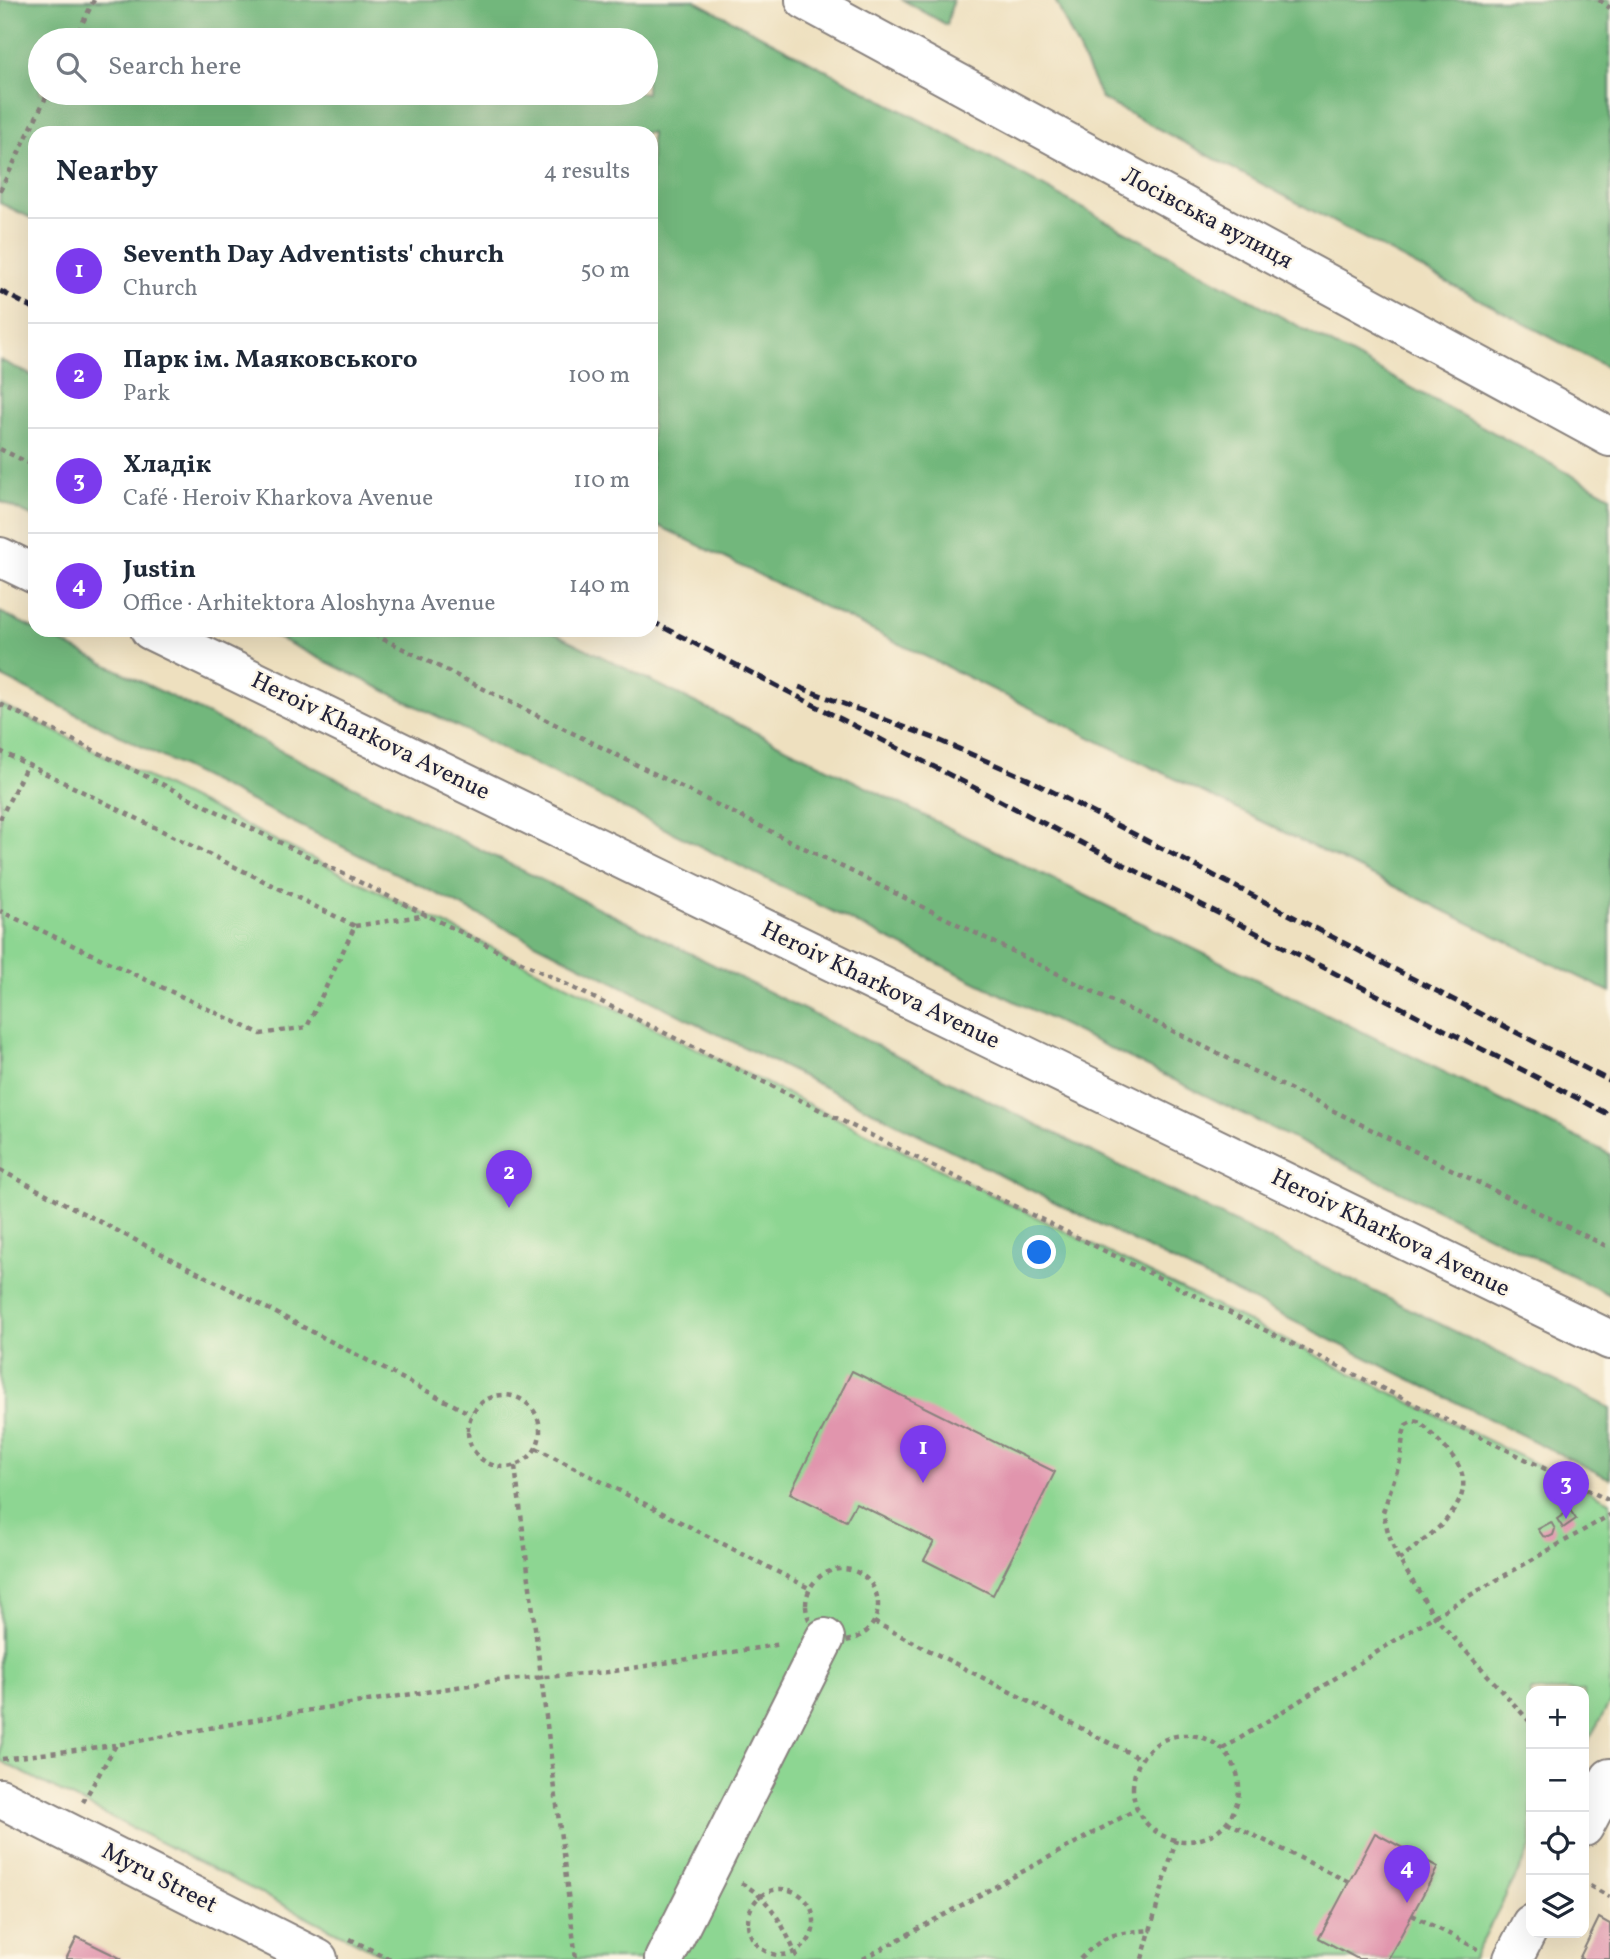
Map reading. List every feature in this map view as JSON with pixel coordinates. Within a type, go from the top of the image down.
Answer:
[{"type":"main road","name":"Лосівська вулиця","points":[[805,0],[1610,437]]},
{"type":"main road","points":[[0,557],[28,571]]},
{"type":"main road","name":"Heroiv Kharkova Avenue","points":[[164,637],[1610,1340]]},
{"type":"main road","points":[[664,1959],[818,1639]]},
{"type":"main road","points":[[1589,1818],[1610,1778]]},
{"type":"main road","name":"Myru Street","points":[[0,1798],[318,1959]]},
{"type":"main road","points":[[1495,1954],[1526,1928]]},
{"type":"path","points":[[80,28],[94,0]]},
{"type":"path","points":[[1599,0],[1610,8]]},
{"type":"path","points":[[32,126],[42,105]]},
{"type":"path","points":[[0,191],[28,134]]},
{"type":"path","points":[[0,449],[28,463]]},
{"type":"path","points":[[380,637],[1610,1248]]},
{"type":"path","points":[[0,704],[1610,1500]]},
{"type":"path","points":[[0,751],[355,926],[428,915]]},
{"type":"path","points":[[0,819],[27,765]]},
{"type":"path","points":[[0,911],[261,1034],[307,1027],[355,926]]},
{"type":"path","points":[[0,1170],[471,1414]]},
{"type":"path","points":[[498,1394],[521,1398],[537,1415],[540,1437],[536,1448],[523,1462],[515,1466],[491,1465],[480,1459],[472,1449],[468,1437],[471,1414],[478,1405],[498,1394]]},
{"type":"path","points":[[1399,1559],[1450,1517],[1460,1501],[1464,1484],[1458,1463],[1421,1423],[1414,1421],[1406,1425],[1400,1462],[1383,1512],[1388,1532],[1399,1559],[1434,1616],[1526,1717]]},
{"type":"path","points":[[536,1448],[809,1588]]},
{"type":"path","points":[[515,1466],[576,1959]]},
{"type":"path","points":[[1223,1749],[1434,1616],[1610,1515]]},
{"type":"path","points":[[874,1622],[1141,1759]]},
{"type":"path","points":[[0,1759],[116,1745],[292,1713],[495,1681],[608,1672],[784,1644]]},
{"type":"path","points":[[1180,1735],[1210,1740],[1223,1749],[1239,1776],[1236,1808],[1217,1832],[1204,1838],[1190,1841],[1160,1835],[1146,1824],[1137,1809],[1133,1793],[1134,1775],[1141,1759],[1164,1739],[1180,1735]]},
{"type":"path","points":[[82,1803],[116,1745]]},
{"type":"path","points":[[863,1959],[1137,1809]]},
{"type":"path","points":[[1227,1822],[1349,1882]]},
{"type":"path","points":[[1142,1959],[1176,1840]]},
{"type":"path","points":[[710,1867],[751,1888],[769,1904],[783,1924],[798,1959]]},
{"type":"path","points":[[1590,1886],[1610,1897]]},
{"type":"path","points":[[784,1889],[803,1897],[810,1906],[813,1927],[810,1937],[804,1946],[794,1951],[773,1954],[755,1942],[748,1922],[755,1901],[763,1893],[784,1889]]},
{"type":"path","points":[[1412,1915],[1495,1954]]},
{"type":"path","points":[[1080,1959],[1096,1943],[1116,1933],[1151,1930]]},
{"type":"green space","points":[[0,0],[694,0],[967,145],[1610,496],[1610,992],[658,525],[658,126],[28,126],[28,217],[0,203]]},
{"type":"green space","points":[[903,0],[953,0],[947,25]]},
{"type":"green space","points":[[1055,0],[1610,0],[1610,369],[1102,99]]},
{"type":"green space","points":[[0,360],[28,374],[28,515],[0,501]]},
{"type":"green space","points":[[0,612],[28,626],[28,637],[51,637],[1610,1408],[1610,1479],[0,676]]},
{"type":"green space","points":[[276,637],[562,637],[1610,1154],[1610,1295]]},
{"type":"green space","points":[[0,704],[1610,1501],[1610,1702],[1589,1739],[1589,1686],[1526,1686],[1526,1857],[1473,1959],[390,1959],[0,1761]]},
{"type":"building","points":[[852,1371],[1055,1472],[993,1595],[924,1560],[934,1542],[856,1503],[846,1521],[790,1493]]},
{"type":"building","points":[[1570,1510],[1576,1519],[1563,1528],[1557,1519]]},
{"type":"building","points":[[1551,1522],[1555,1529],[1553,1535],[1543,1536],[1538,1529]]},
{"type":"building","points":[[1375,1833],[1438,1867],[1388,1959],[1358,1959],[1319,1938]]},
{"type":"building","points":[[1599,1918],[1610,1924],[1610,1959],[1579,1959]]},
{"type":"building","points":[[77,1937],[122,1959],[66,1959]]},
{"type":"railway","points":[[0,291],[28,305]]},
{"type":"railway","points":[[658,625],[1610,1115]]},
{"type":"railway","points":[[799,687],[936,739],[1028,779],[1610,1081]]},
{"type":"place","name":"Парк ім. Маяковського","points":[[509,1208]]},
{"type":"place","name":"Seventh Day Adventists' church","points":[[923,1483]]},
{"type":"place","name":"Хладік","points":[[1566,1519]]},
{"type":"place","name":"Justin","points":[[1407,1903]]}]
